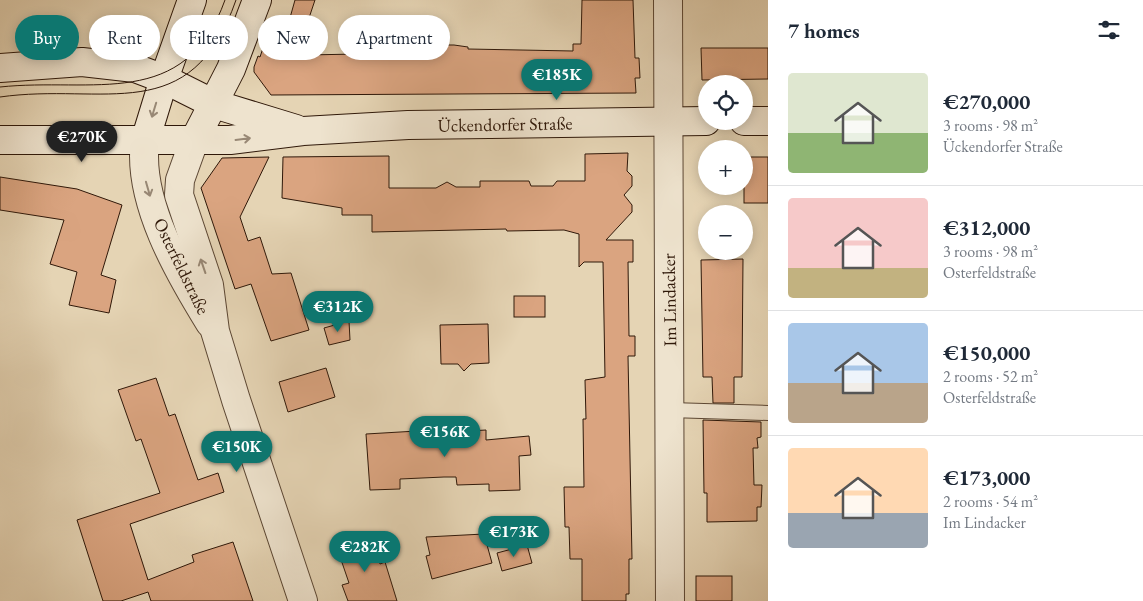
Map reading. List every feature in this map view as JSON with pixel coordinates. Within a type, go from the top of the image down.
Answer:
[{"type":"main road","name":"Osterfeldstraße","points":[[192,0],[164,79],[145,141],[142,162],[146,186],[165,239],[195,299],[215,331]]},
{"type":"main road","name":"Osterfeldstraße","points":[[257,0],[231,69],[194,141],[180,180],[179,195],[209,285],[215,331],[251,450],[303,601]]},
{"type":"main road","name":"Im Lindacker","points":[[668,0],[670,601]]},
{"type":"main road","points":[[0,68],[82,62],[135,68],[164,79]]},
{"type":"main road","name":"Ückendorfer Straße","points":[[164,79],[214,104],[303,131]]},
{"type":"main road","name":"Ückendorfer Straße","points":[[145,141],[230,140],[303,131],[408,125],[698,121]]},
{"type":"main road","points":[[753,121],[768,121]]},
{"type":"main road","points":[[0,140],[145,141]]},
{"type":"lane","points":[[670,410],[768,413]]},
{"type":"building","points":[[295,0],[315,0],[310,15],[291,15]]},
{"type":"building","points":[[582,0],[633,0],[635,58],[639,58],[640,78],[635,78],[636,93],[271,95],[254,72],[258,56],[258,60],[328,60],[328,55],[338,54],[338,60],[450,60],[450,45],[468,47],[468,49],[573,51],[573,44],[581,44]]},
{"type":"building","points":[[701,48],[768,48],[768,79],[753,79],[753,75],[702,75]]},
{"type":"building","points":[[628,153],[627,171],[632,176],[632,186],[624,195],[632,205],[632,212],[606,240],[633,240],[633,262],[628,262],[629,336],[635,336],[635,356],[628,356],[632,559],[629,559],[629,594],[626,594],[626,601],[582,601],[582,559],[570,559],[569,527],[565,527],[564,487],[584,487],[583,419],[586,419],[585,380],[605,377],[603,262],[584,262],[579,267],[579,234],[564,230],[507,231],[506,229],[372,232],[372,215],[342,215],[342,208],[282,198],[283,157],[389,156],[389,188],[436,188],[447,182],[456,187],[480,187],[480,181],[529,181],[531,186],[553,186],[557,181],[585,181],[585,154]]},
{"type":"building","points":[[269,157],[240,217],[248,241],[260,237],[272,274],[291,273],[309,330],[271,341],[251,284],[235,289],[201,188],[222,158]]},
{"type":"building","points":[[753,157],[768,157],[768,203],[744,203],[744,195],[753,195]]},
{"type":"building","points":[[0,177],[77,189],[122,205],[101,275],[116,280],[109,313],[69,305],[77,272],[50,264],[64,220],[0,210]]},
{"type":"building","points":[[701,260],[743,260],[742,377],[734,377],[734,403],[713,403],[712,377],[703,377]]},
{"type":"building","points":[[514,296],[545,296],[545,317],[514,317]]},
{"type":"building","points":[[349,321],[350,340],[329,345],[324,328]]},
{"type":"building","points":[[488,324],[489,363],[471,364],[464,371],[458,364],[441,364],[440,325]]},
{"type":"building","points":[[326,368],[335,397],[288,412],[279,382]]},
{"type":"building","points":[[156,378],[169,416],[175,414],[198,480],[218,473],[224,492],[130,524],[148,580],[194,562],[192,555],[233,542],[253,601],[151,601],[148,592],[121,601],[103,601],[77,520],[160,493],[141,439],[136,441],[118,390]]},
{"type":"building","points":[[703,420],[761,422],[761,437],[757,438],[758,448],[753,448],[754,485],[762,485],[761,507],[757,507],[757,521],[707,522],[707,493],[704,493]]},
{"type":"building","points":[[453,423],[453,432],[486,430],[486,440],[529,436],[531,455],[519,456],[520,490],[489,491],[489,484],[457,485],[456,477],[444,477],[400,479],[400,489],[370,490],[366,434],[434,430],[433,424]]},
{"type":"building","points":[[484,534],[492,563],[432,579],[426,556],[430,555],[426,537]]},
{"type":"building","points":[[372,539],[380,564],[385,562],[397,601],[348,601],[342,585],[349,583],[335,542]]},
{"type":"building","points":[[527,545],[532,563],[502,571],[497,553]]},
{"type":"building","points":[[696,576],[732,576],[732,601],[696,601]]},
{"type":"tram line","points":[[0,87],[102,85],[132,82],[161,74],[186,59],[208,35],[225,0]]},
{"type":"tram line","points":[[0,97],[38,94],[140,92],[169,84],[195,68],[217,41],[236,0]]}]
